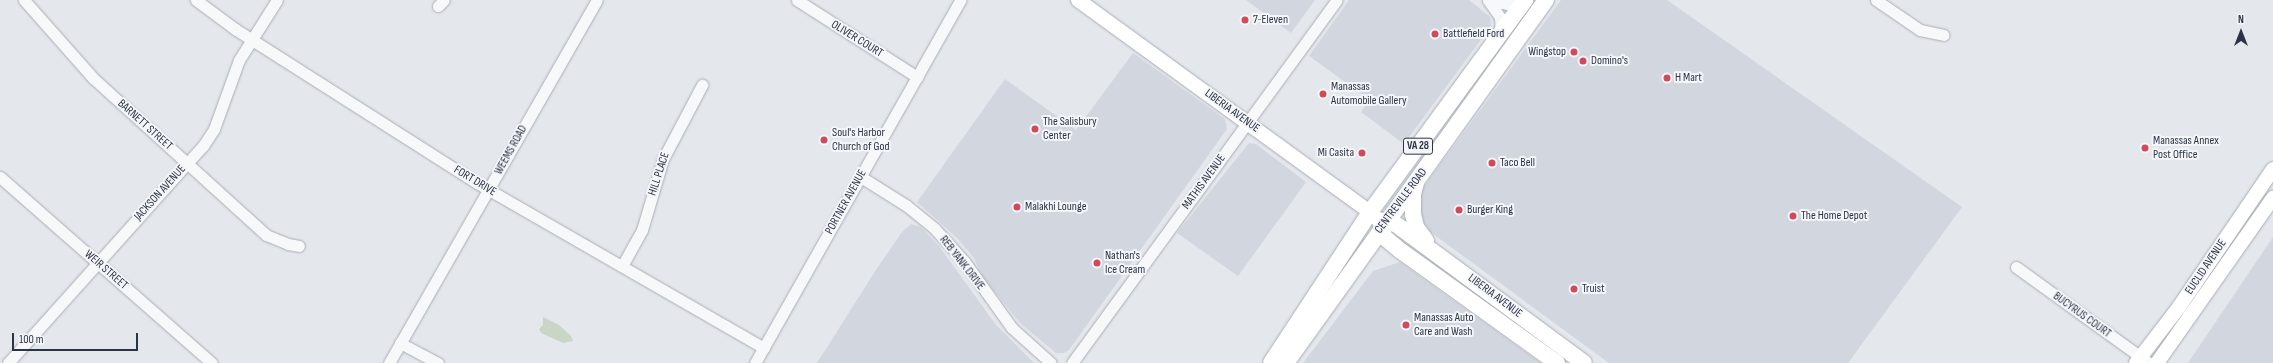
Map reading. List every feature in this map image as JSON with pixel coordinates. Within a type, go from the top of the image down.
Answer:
[{"type":"highway","name":"CENTREVILLE ROAD","points":[[1271,363],[1370,212],[1525,0]]},
{"type":"highway","name":"CENTREVILLE ROAD","points":[[1286,363],[1354,264],[1546,0]]},
{"type":"highway","points":[[1418,178],[1413,194],[1414,221],[1418,230],[1436,253]]},
{"type":"highway","name":"LIBERIA AVENUE","points":[[1370,212],[1383,224],[1383,236],[1401,251],[1557,363]]},
{"type":"highway","name":"LIBERIA AVENUE","points":[[1383,224],[1394,223],[1584,363]]},
{"type":"highway","points":[[1354,264],[1378,250],[1393,248],[1401,251]]},
{"type":"main road","name":"LIBERIA AVENUE","points":[[1078,0],[1370,212]]},
{"type":"main road","name":"EUCLID AVENUE","points":[[2142,361],[2273,169]]},
{"type":"main road","name":"EUCLID AVENUE","points":[[2157,363],[2273,198]]},
{"type":"street","name":"BARNETT STREET","points":[[24,0],[93,78],[266,235],[288,244],[299,246]]},
{"type":"street","name":"FORT DRIVE","points":[[196,0],[252,40],[488,190],[764,348]]},
{"type":"street","name":"JACKSON AVENUE","points":[[8,363],[187,163],[214,128],[239,60],[277,0]]},
{"type":"street","name":"WEEMS ROAD","points":[[389,363],[597,0]]},
{"type":"street","name":"OLIVER COURT","points":[[797,0],[917,77]]},
{"type":"street","name":"PORTNER AVENUE","points":[[755,363],[960,0]]},
{"type":"street","name":"MATHIS AVENUE","points":[[1072,363],[1337,0]]},
{"type":"street","points":[[1489,1],[1507,4],[1517,0]]},
{"type":"street","points":[[1876,0],[1920,30],[1943,35]]},
{"type":"street","points":[[1489,1],[1500,17],[1501,34]]},
{"type":"street","name":"HILL PLACE","points":[[622,266],[642,230],[663,158],[702,85]]},
{"type":"street","name":"WEIR STREET","points":[[0,177],[212,363]]},
{"type":"street","name":"REB YANK DRIVE","points":[[861,177],[907,206],[935,229],[956,251],[1012,328],[1051,363]]},
{"type":"street","name":"BUCYRUS COURT","points":[[2016,267],[2142,361]]},
{"type":"street","points":[[400,343],[438,363]]},
{"type":"shaded area","points":[[1246,0],[1315,0],[1291,33]]},
{"type":"shaded area","name":"Battlefield Ford","points":[[1349,0],[1469,0],[1490,17],[1491,26],[1404,144],[1361,112],[1370,100],[1309,56]]},
{"type":"shaded area","points":[[1561,0],[1667,0],[1962,207],[1848,363],[1609,363],[1425,228],[1420,219],[1420,192]]},
{"type":"shaded area","points":[[1133,53],[1225,119],[1227,129],[1069,350],[1064,353],[1056,353],[1020,323],[982,276],[974,258],[957,238],[917,202],[1005,79],[1076,130]]},
{"type":"shaded area","points":[[1249,143],[1256,144],[1306,182],[1238,276],[1177,233]]},
{"type":"shaded area","points":[[911,224],[921,227],[939,246],[996,325],[1034,363],[817,363],[874,273],[902,232]]},
{"type":"shaded area","points":[[2273,237],[2273,363],[2188,363]]},
{"type":"shaded area","points":[[1400,262],[1541,363],[1303,363],[1373,271]]},
{"type":"green space","points":[[543,317],[559,325],[571,336],[573,341],[563,343],[541,333],[539,329],[543,325]]},
{"type":"place","name":"7-Eleven","points":[[1245,20]]},
{"type":"place","name":"Battlefield Ford","points":[[1435,34]]},
{"type":"place","name":"Wingstop","points":[[1574,52]]},
{"type":"place","name":"Domino's","points":[[1583,61]]},
{"type":"place","name":"H Mart","points":[[1667,78]]},
{"type":"place","name":"Manassas Automobile Gallery","points":[[1323,94]]},
{"type":"place","name":"The Salisbury Center","points":[[1035,129]]},
{"type":"place","name":"Soul's Harbor Church of God","points":[[824,140]]},
{"type":"place","name":"Manassas Annex Post Office","points":[[2145,148]]},
{"type":"place","name":"Mi Casita","points":[[1362,153]]},
{"type":"place","name":"Taco Bell","points":[[1492,163]]},
{"type":"place","name":"Malakhi Lounge","points":[[1017,207]]},
{"type":"place","name":"Burger King","points":[[1459,210]]},
{"type":"place","name":"The Home Depot","points":[[1793,216]]},
{"type":"place","name":"Nathan's Ice Cream","points":[[1097,263]]},
{"type":"place","name":"Truist","points":[[1574,289]]},
{"type":"place","name":"Manassas Auto Care and Wash","points":[[1406,325]]}]
